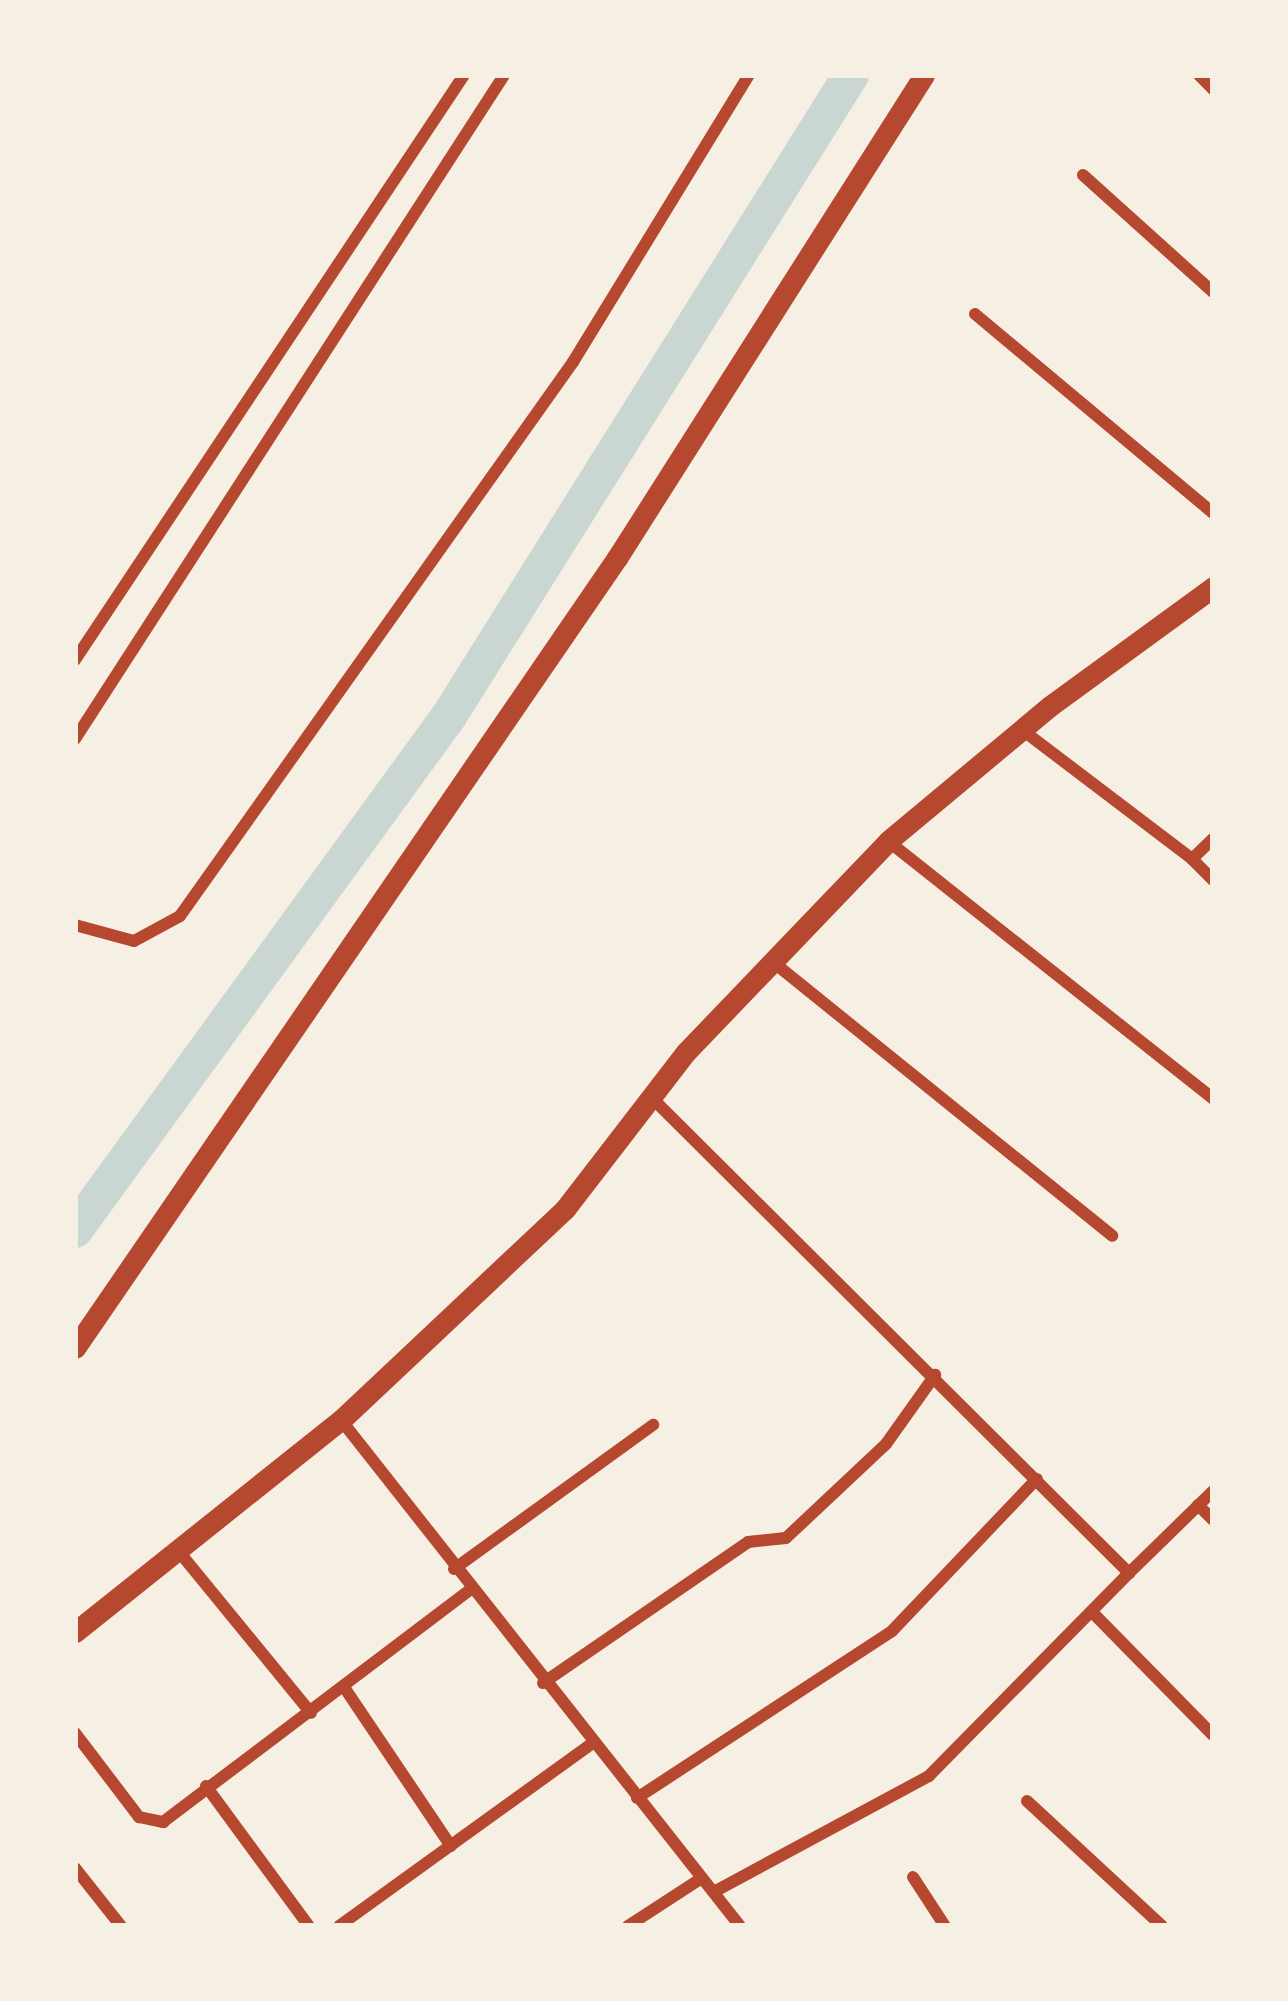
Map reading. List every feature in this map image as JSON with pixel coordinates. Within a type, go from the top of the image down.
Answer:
[{"type":"street","points":[[75,660],[464,75]]},
{"type":"street","points":[[75,739],[504,75]]},
{"type":"street","points":[[75,925],[134,941],[180,916],[573,362],[749,75]]},
{"type":"street","points":[[75,1348],[605,576],[924,75]]},
{"type":"street","points":[[1198,75],[1213,89]]},
{"type":"street","points":[[1083,176],[1213,292]]},
{"type":"street","points":[[975,314],[1213,513]]},
{"type":"street","points":[[75,1632],[341,1420],[565,1209],[651,1097],[888,841],[1022,729],[1213,587]]},
{"type":"street","points":[[1022,729],[1213,880]]},
{"type":"street","points":[[1192,860],[1213,838]]},
{"type":"street","points":[[888,841],[1213,1099]]},
{"type":"street","points":[[773,962],[1112,1236]]},
{"type":"street","points":[[651,1097],[1129,1573]]},
{"type":"street","points":[[544,1683],[748,1542],[786,1538],[886,1444],[935,1375]]},
{"type":"street","points":[[341,1420],[470,1590],[740,1926]]},
{"type":"street","points":[[454,1569],[653,1425]]},
{"type":"street","points":[[637,1798],[892,1631],[1036,1478]]},
{"type":"street","points":[[714,1892],[929,1776],[1213,1491]]},
{"type":"street","points":[[1198,1505],[1213,1520]]},
{"type":"street","points":[[176,1547],[311,1713]]},
{"type":"street","points":[[75,1733],[148,1823],[164,1822],[206,1786],[346,1690],[470,1590]]},
{"type":"street","points":[[1093,1613],[1213,1735]]},
{"type":"street","points":[[346,1690],[451,1846]]},
{"type":"street","points":[[338,1926],[593,1743]]},
{"type":"street","points":[[206,1786],[309,1926]]},
{"type":"street","points":[[1027,1801],[1162,1926]]},
{"type":"street","points":[[75,1868],[121,1926]]},
{"type":"street","points":[[913,1877],[945,1926]]},
{"type":"street","points":[[628,1926],[702,1878]]},
{"type":"waterway","points":[[75,1230],[449,716],[851,75]]}]
